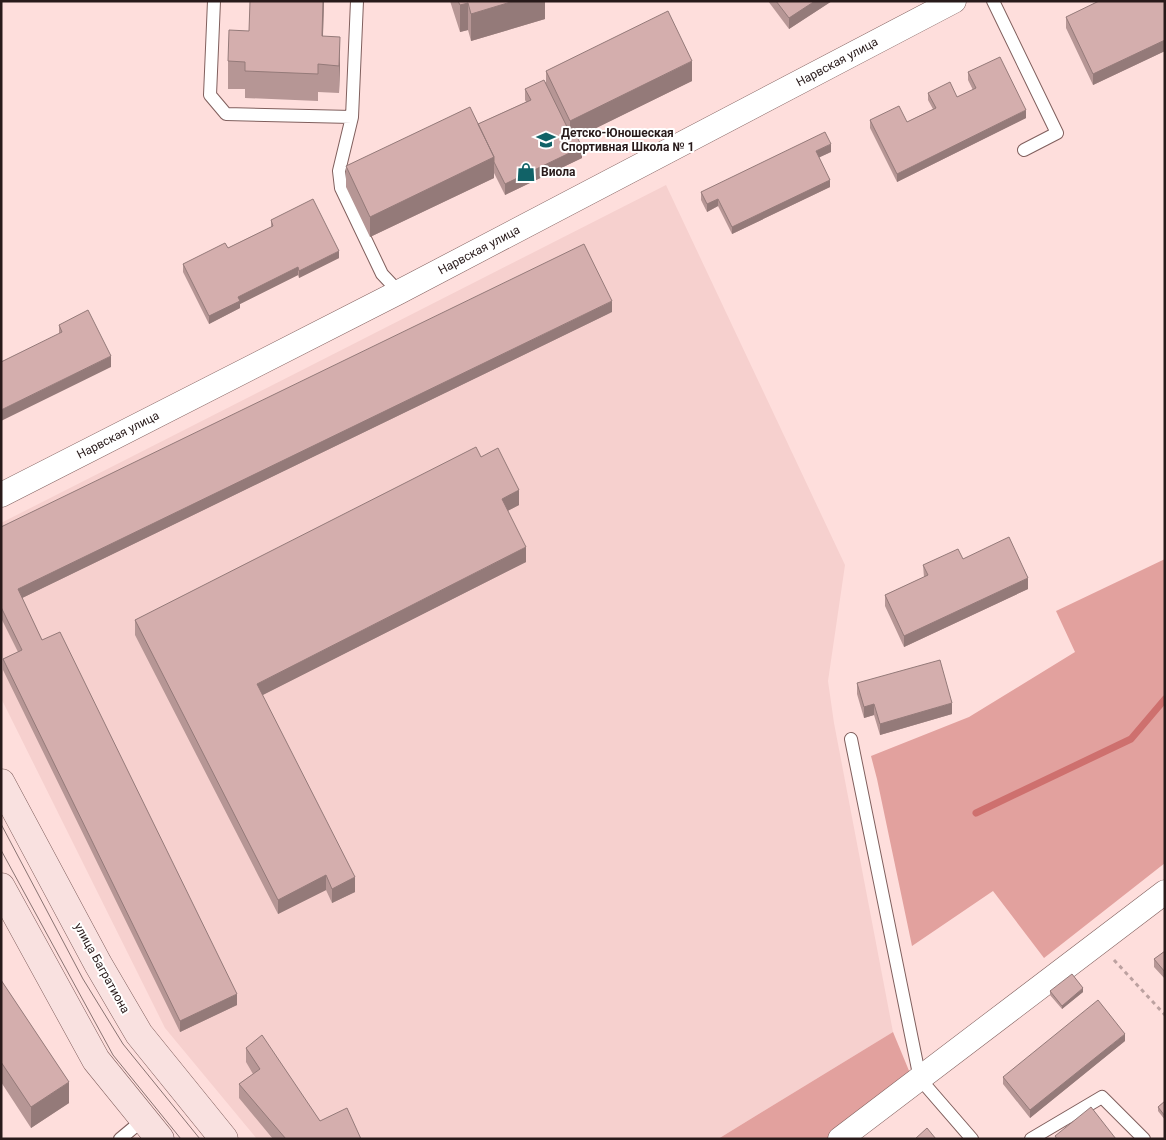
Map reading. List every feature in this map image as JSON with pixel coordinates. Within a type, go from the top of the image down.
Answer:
[{"type":"main road","name":"улица Багратиона","points":[[1,783],[98,964],[139,1034],[224,1139]]},
{"type":"main road","points":[[1,887],[96,1060],[152,1129]]},
{"type":"street","name":"Нарвская улица","points":[[1,495],[399,292],[954,1]]},
{"type":"street","points":[[840,1139],[1165,892]]},
{"type":"lane","points":[[214,1],[210,95],[226,114],[352,117]]},
{"type":"lane","points":[[357,1],[352,117],[340,171],[341,188],[382,274],[399,292]]},
{"type":"lane","points":[[993,1],[1057,133],[1024,150]]},
{"type":"lane","points":[[852,739],[920,1079],[972,1139]]},
{"type":"lane","points":[[1031,1139],[1102,1097],[1144,1139]]},
{"type":"lane","points":[[120,1139],[152,1129]]},
{"type":"path","points":[[1098,943],[1165,1015]]},
{"type":"shaded area","points":[[666,185],[845,565],[828,681],[834,723],[893,1032],[718,1139],[257,1139],[165,1028],[1,698],[1,523]]},
{"type":"shaded area","points":[[1165,559],[1165,863],[1044,958],[993,891],[912,946],[871,756],[969,717],[1075,652],[1056,611]]},
{"type":"shaded area","points":[[893,1032],[912,1078],[829,1139],[718,1139]]},
{"type":"building","points":[[250,1],[323,1],[322,36],[340,37],[339,66],[318,64],[318,74],[245,71],[245,62],[228,61],[229,30],[249,31]]},
{"type":"building","points":[[458,1],[514,1],[471,14],[468,3],[460,5]]},
{"type":"building","points":[[776,1],[815,1],[789,18]]},
{"type":"building","points":[[1099,1],[1165,1],[1165,40],[1093,74],[1066,17]]},
{"type":"building","points":[[668,11],[692,61],[570,121],[546,71]]},
{"type":"building","points":[[1000,57],[1026,110],[897,174],[870,120],[899,106],[907,122],[936,108],[928,93],[950,82],[957,97],[976,88],[968,72]]},
{"type":"building","points":[[544,80],[570,133],[574,131],[582,147],[505,184],[478,124],[531,100],[525,89]]},
{"type":"building","points":[[470,107],[494,157],[370,217],[346,166]]},
{"type":"building","points":[[825,132],[831,144],[816,151],[830,180],[732,227],[718,199],[707,204],[701,192]]},
{"type":"building","points":[[313,199],[339,251],[299,271],[298,267],[238,297],[240,301],[209,316],[183,264],[225,243],[228,248],[273,226],[271,220]]},
{"type":"building","points":[[584,244],[612,301],[18,589],[42,640],[60,632],[237,994],[180,1021],[3,659],[22,650],[1,607],[1,527]]},
{"type":"building","points":[[88,310],[111,356],[1,410],[1,362],[62,332],[59,325]]},
{"type":"building","points":[[476,447],[481,457],[498,448],[519,490],[502,499],[526,547],[257,684],[355,877],[332,889],[326,875],[278,900],[135,620]]},
{"type":"building","points":[[1009,537],[1028,578],[904,636],[885,595],[928,575],[923,565],[958,549],[963,559]]},
{"type":"building","points":[[940,660],[952,703],[880,724],[874,704],[864,707],[857,683]]},
{"type":"building","points":[[1165,951],[1165,972],[1154,959]]},
{"type":"building","points":[[1072,974],[1083,988],[1062,1006],[1050,991]]},
{"type":"building","points":[[1,980],[69,1082],[31,1107],[1,1062]]},
{"type":"building","points":[[1098,1000],[1125,1034],[1030,1110],[1003,1077]]},
{"type":"building","points":[[262,1035],[320,1121],[347,1108],[361,1139],[286,1139],[239,1084],[260,1069],[246,1048]]},
{"type":"building","points":[[1165,1101],[1165,1116],[1158,1107]]},
{"type":"building","points":[[1091,1107],[1116,1139],[1057,1139],[1055,1136]]},
{"type":"building","points":[[927,1128],[936,1139],[915,1139]]},
{"type":"waterway","points":[[976,813],[1131,739],[1165,699]]},
{"type":"tram line","points":[[1,824],[83,979],[123,1044],[200,1139]]},
{"type":"tram line","points":[[1,850],[113,1055],[181,1139]]},
{"type":"place","name":"Детско-Юношеская Спортивная Школа № 1","points":[[546,140]]},
{"type":"place","name":"Виола","points":[[526,172]]}]
